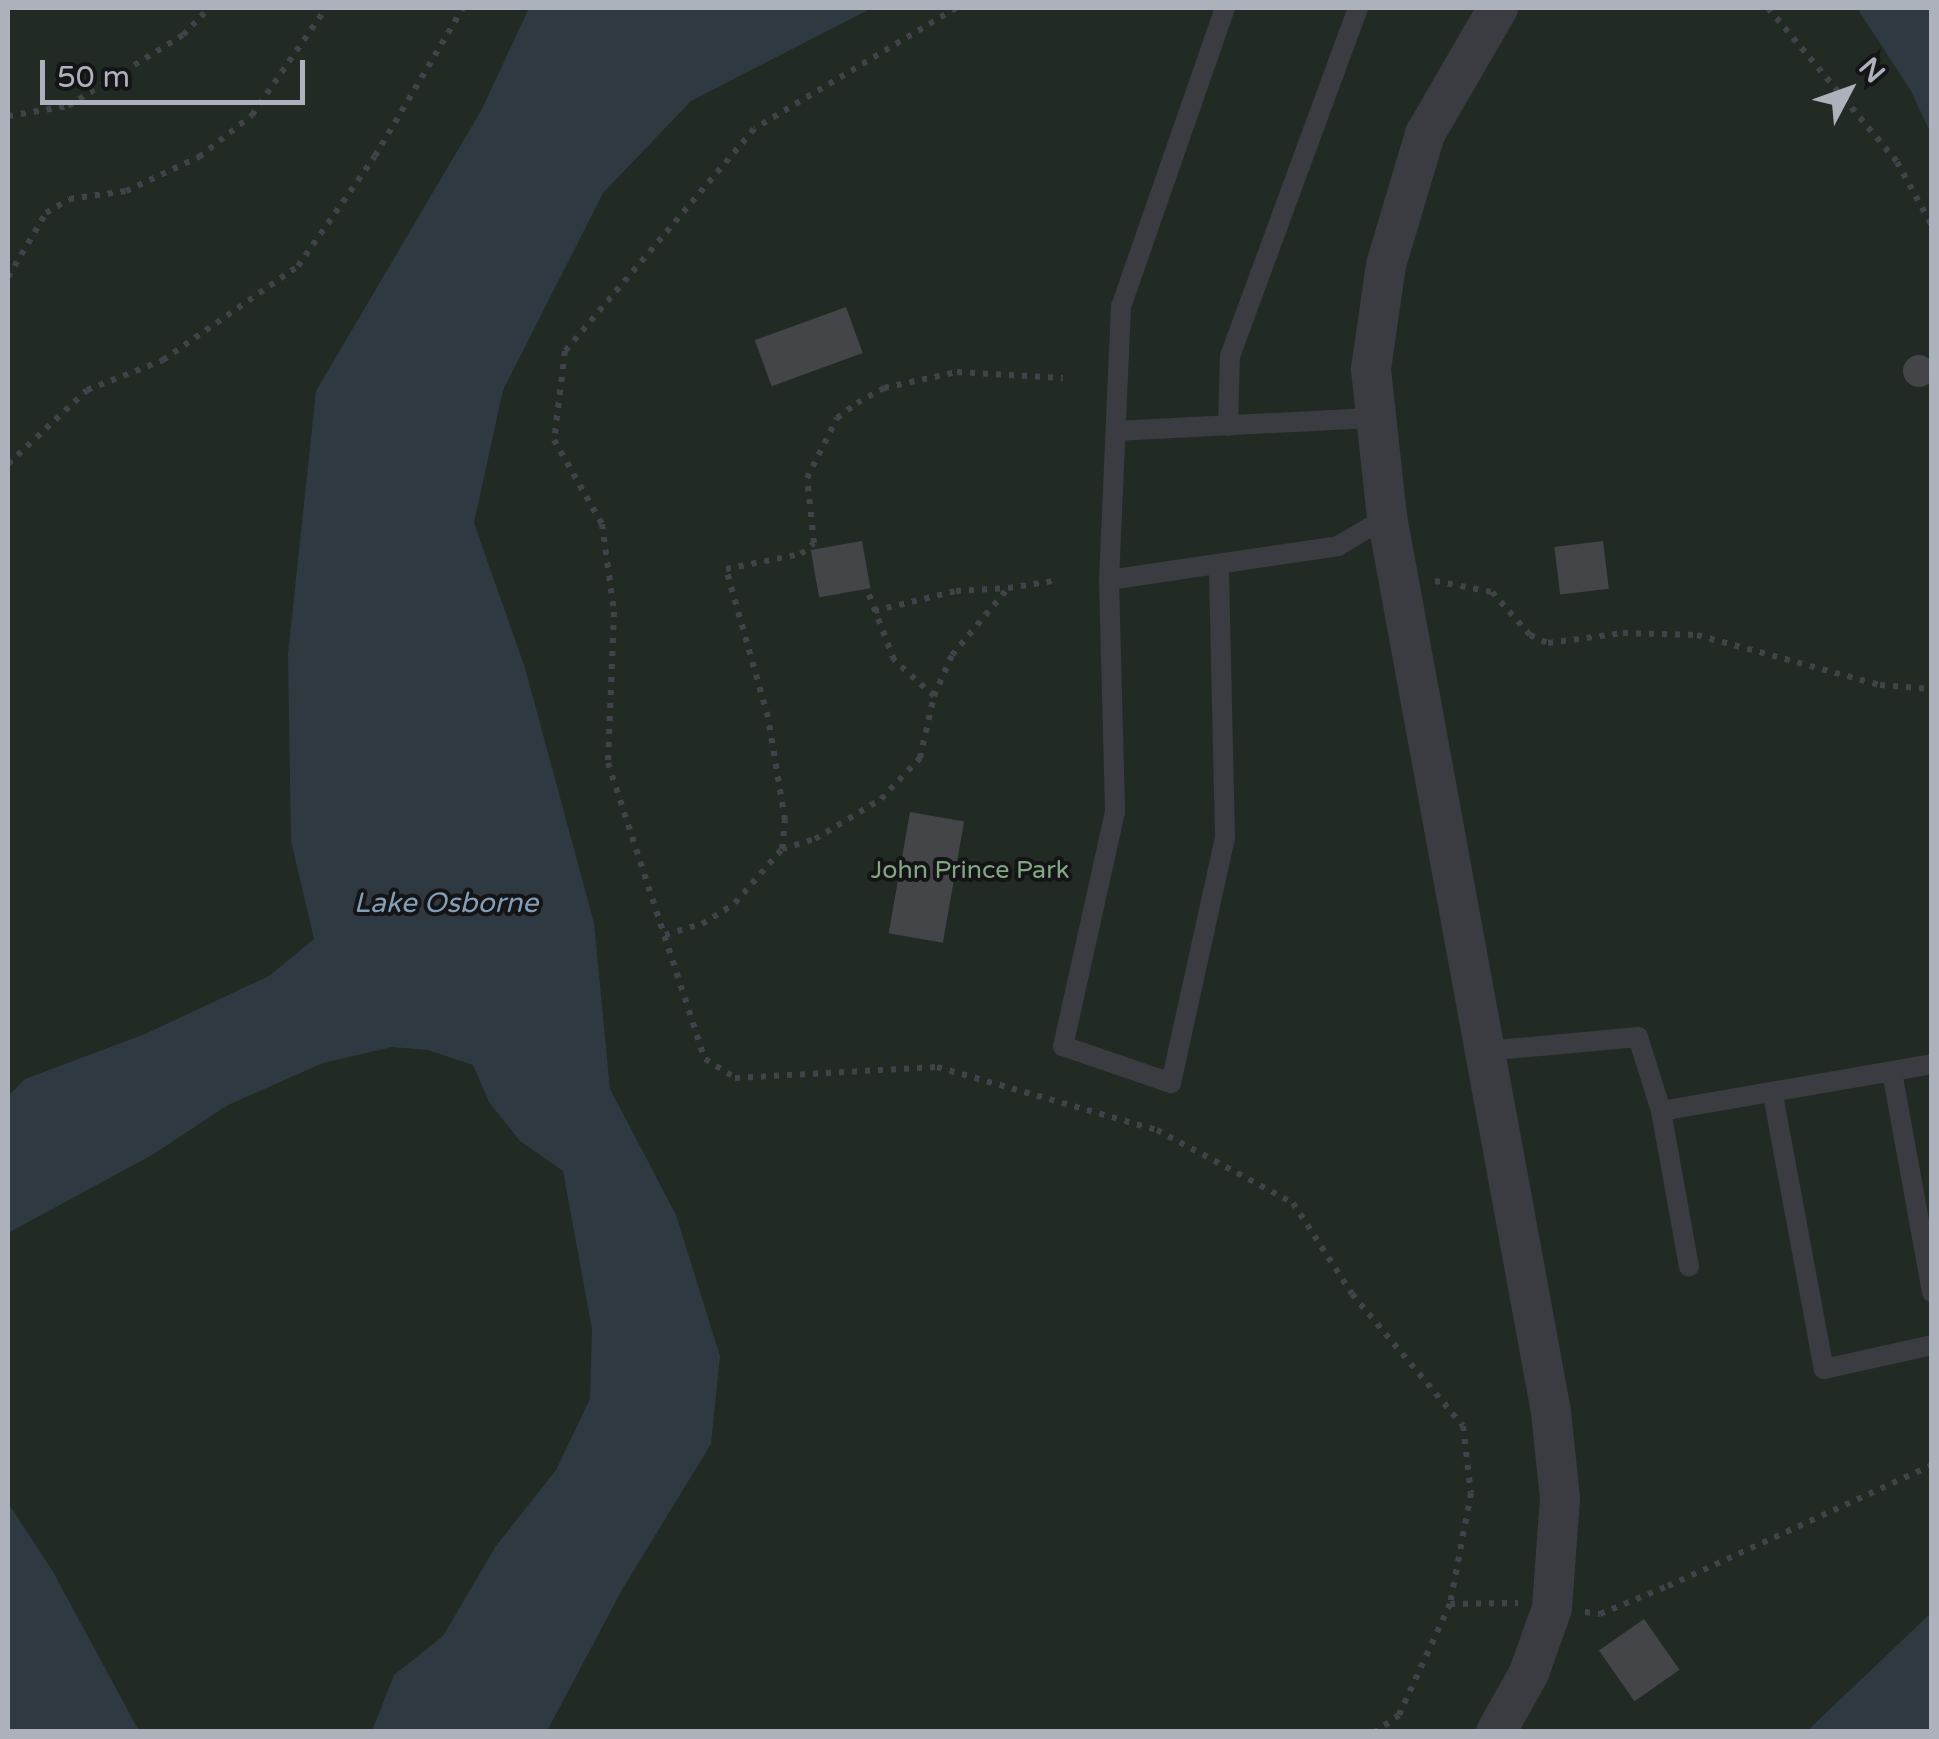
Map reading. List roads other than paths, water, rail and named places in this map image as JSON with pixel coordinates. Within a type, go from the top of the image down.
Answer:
[{"type":"street","points":[[1496,1732],[1528,1673],[1552,1608],[1560,1498],[1551,1412],[1387,516],[1371,369],[1386,265],[1425,134],[1498,8]]},
{"type":"lane","points":[[1219,564],[1225,837],[1171,1083],[1062,1046],[1115,812],[1109,580],[1121,306],[1225,8]]},
{"type":"lane","points":[[1228,426],[1230,356],[1358,8]]},
{"type":"lane","points":[[1116,431],[1376,418]]},
{"type":"lane","points":[[1109,580],[1338,546],[1387,516]]},
{"type":"lane","points":[[1485,1051],[1638,1036],[1661,1110],[1689,1267]]},
{"type":"lane","points":[[1661,1110],[1772,1095],[1932,1064]]},
{"type":"lane","points":[[1892,1072],[1932,1292]]},
{"type":"lane","points":[[1772,1095],[1824,1369],[1932,1345]]},
{"type":"water","name":"Lake Osborne","points":[[529,8],[872,8],[691,101],[603,193],[503,390],[474,523],[525,668],[594,923],[610,1089],[676,1215],[720,1356],[711,1444],[623,1588],[547,1731],[372,1731],[394,1675],[443,1636],[496,1546],[556,1470],[590,1399],[592,1329],[563,1171],[520,1141],[489,1102],[473,1065],[428,1050],[392,1047],[323,1063],[228,1105],[152,1155],[8,1233],[8,1096],[25,1079],[145,1034],[269,976],[314,939],[291,841],[288,654],[316,391],[482,109]]},
{"type":"water","points":[[1857,8],[1931,8],[1931,134],[1911,91]]},
{"type":"water","points":[[8,1503],[52,1570],[139,1731],[8,1731]]},
{"type":"water","points":[[1931,1613],[1931,1731],[1807,1731]]},
{"type":"park label","name":"John Prince Park","points":[[970,870]]}]
